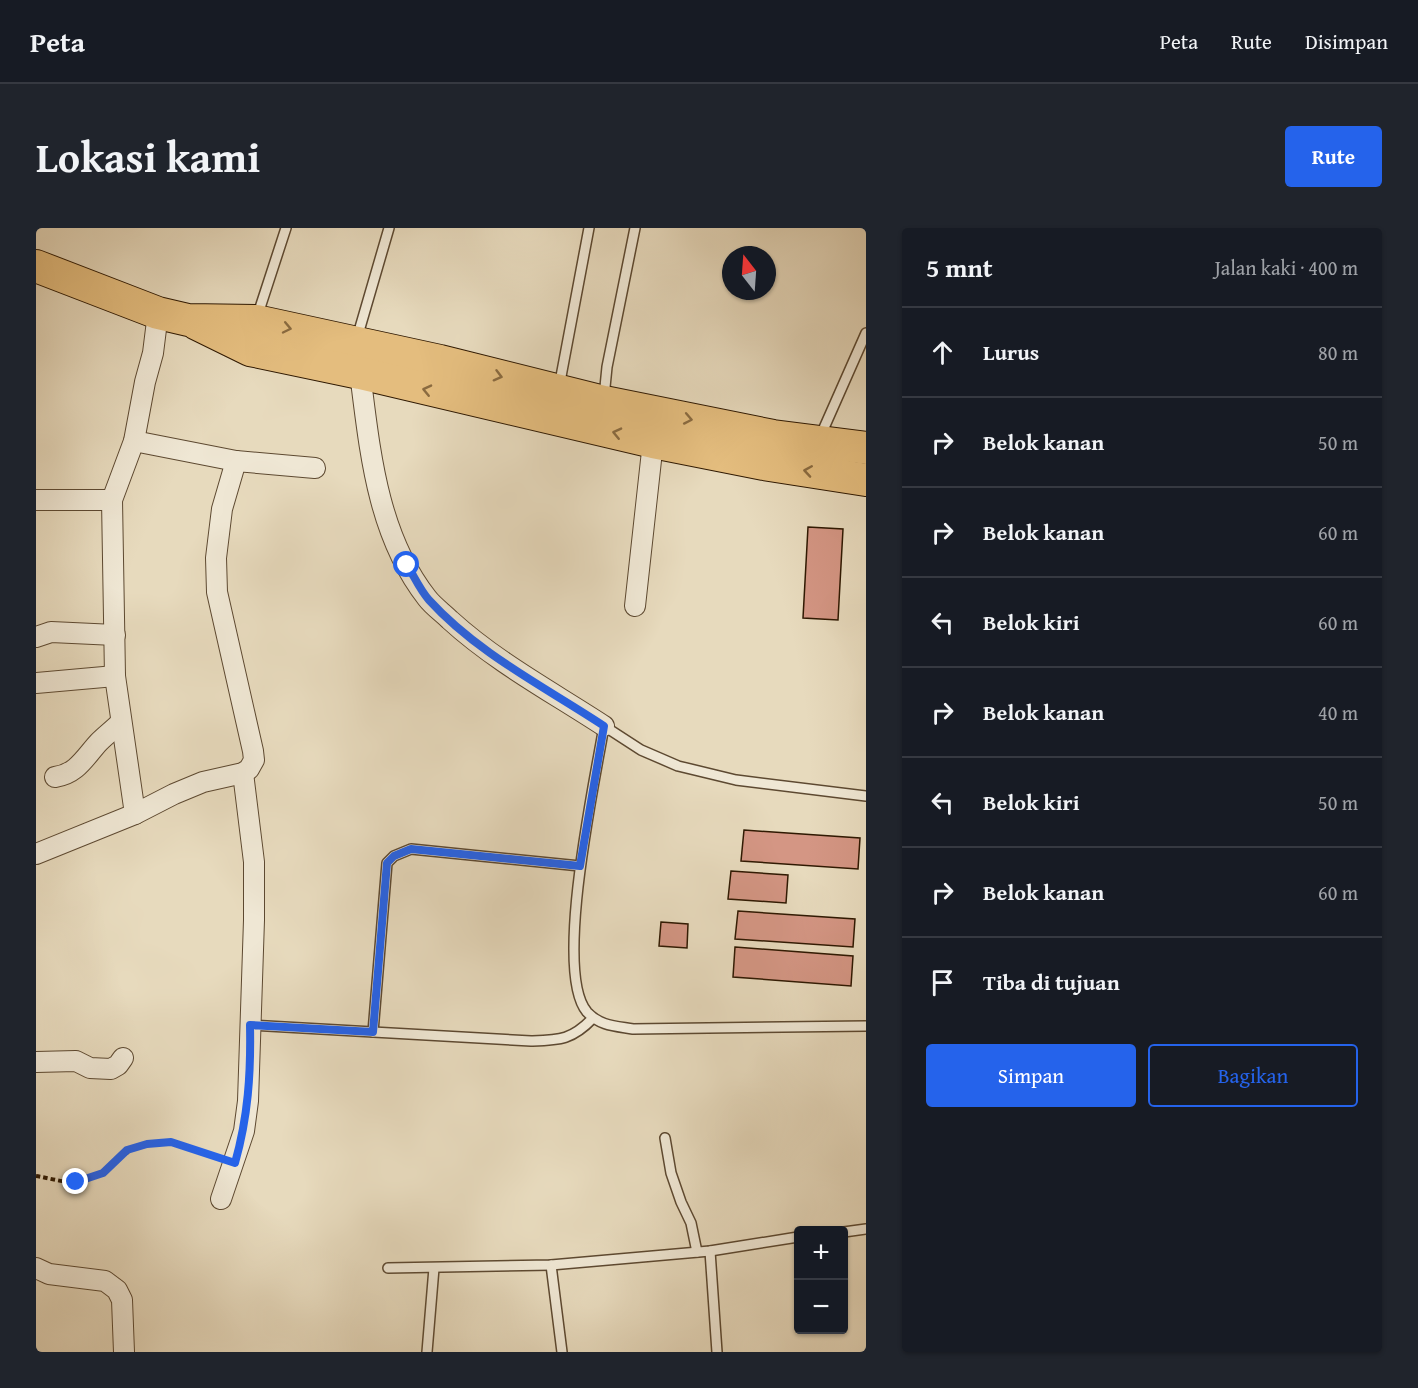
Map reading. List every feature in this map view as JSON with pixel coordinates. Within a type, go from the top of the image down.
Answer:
[{"type":"highway","points":[[36,266],[173,316],[253,335],[360,373],[653,441],[764,464],[866,480]]},
{"type":"highway","points":[[253,335],[356,342],[604,402],[773,436],[866,448]]},
{"type":"street","points":[[135,814],[115,676],[112,500],[134,441],[153,353],[173,316]]},
{"type":"street","points":[[360,373],[371,456],[380,499],[394,539],[428,598],[468,636],[507,665],[604,726]]},
{"type":"street","points":[[134,441],[236,461],[315,468]]},
{"type":"street","points":[[635,606],[653,441]]},
{"type":"street","points":[[36,854],[135,814],[203,782],[243,773],[249,769],[254,760],[217,592],[216,558],[222,508],[236,461]]},
{"type":"street","points":[[36,500],[112,500]]},
{"type":"street","points":[[36,637],[51,632],[115,635]]},
{"type":"street","points":[[36,683],[115,676]]},
{"type":"street","points":[[55,777],[64,776],[79,767],[121,722]]},
{"type":"street","points":[[221,1199],[244,1131],[248,1101],[254,862],[243,773]]},
{"type":"street","points":[[36,1062],[76,1061],[90,1068],[111,1069],[123,1058]]},
{"type":"street","points":[[36,1268],[49,1274],[105,1281],[117,1290],[122,1300],[124,1352]]},
{"type":"lane","points":[[253,335],[286,228]]},
{"type":"lane","points":[[356,342],[389,228]]},
{"type":"lane","points":[[558,392],[589,228]]},
{"type":"lane","points":[[604,402],[607,367],[635,228]]},
{"type":"lane","points":[[818,442],[866,333]]},
{"type":"lane","points":[[866,796],[736,780],[678,766],[641,750],[604,726],[580,866],[573,961],[578,992],[586,1010],[598,1023],[633,1029],[866,1026]]},
{"type":"lane","points":[[373,1032],[387,863],[394,856],[411,849],[580,866]]},
{"type":"lane","points":[[250,1025],[454,1038],[563,1040],[581,1031],[593,1018]]},
{"type":"lane","points":[[665,1138],[670,1173],[691,1224],[697,1252]]},
{"type":"lane","points":[[848,1231],[866,1229]]},
{"type":"lane","points":[[388,1268],[551,1265],[710,1251],[794,1238]]},
{"type":"lane","points":[[710,1251],[717,1352]]},
{"type":"lane","points":[[551,1265],[562,1352]]},
{"type":"lane","points":[[427,1352],[434,1268]]},
{"type":"path","points":[[36,1176],[76,1182],[103,1173],[127,1150],[147,1144],[171,1142],[235,1163]]},
{"type":"building","points":[[808,527],[843,529],[838,620],[803,618]]},
{"type":"building","points":[[744,830],[860,838],[858,869],[741,861]]},
{"type":"building","points":[[731,871],[788,875],[786,903],[728,899]]},
{"type":"building","points":[[738,911],[855,919],[853,947],[735,939]]},
{"type":"building","points":[[661,922],[688,924],[687,948],[659,946]]},
{"type":"building","points":[[735,947],[853,956],[851,986],[733,977]]},
{"type":"route","points":[[76,1182],[103,1173],[127,1150],[147,1144],[171,1142],[235,1163],[244,1131],[248,1101],[250,1025],[373,1032],[387,863],[394,856],[411,849],[580,866],[604,726],[507,665],[468,636],[428,598],[407,565]]}]
